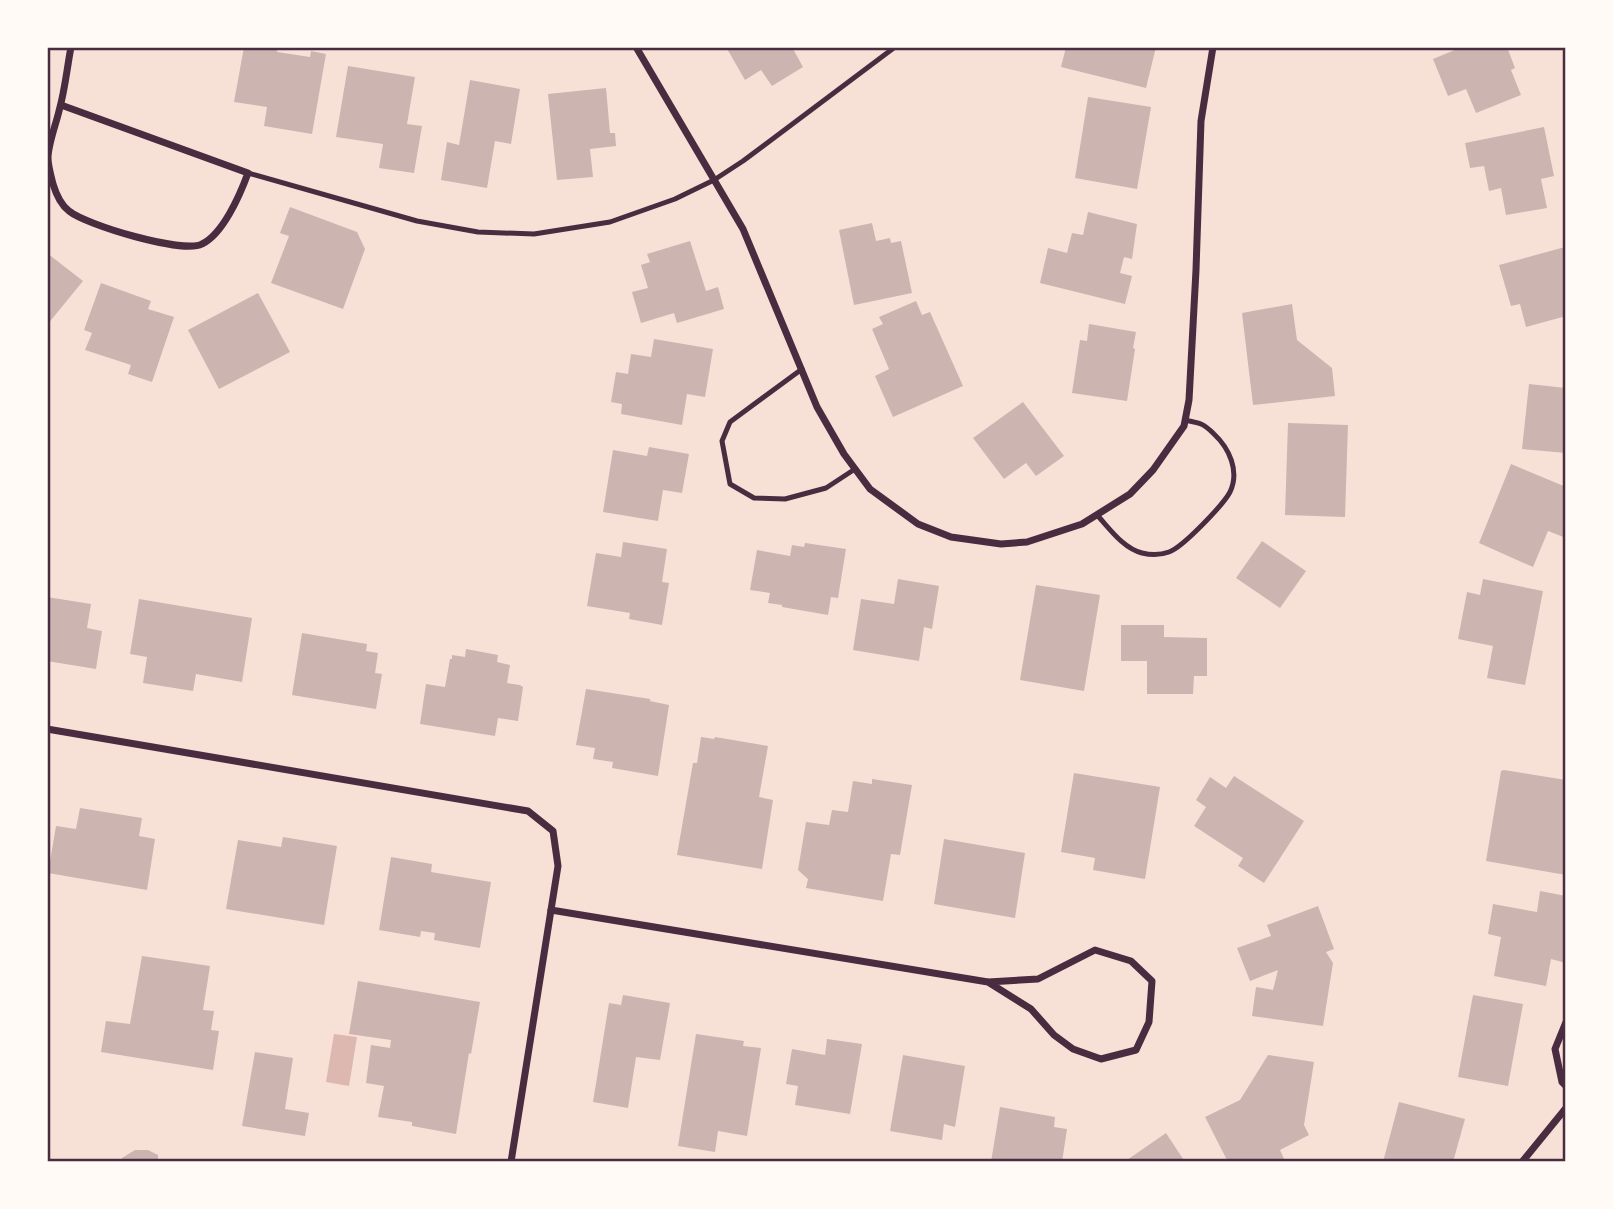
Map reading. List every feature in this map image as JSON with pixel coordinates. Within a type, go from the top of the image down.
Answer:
[{"type":"street","points":[[61,105],[248,173],[225,221],[211,239],[200,246],[183,247],[138,238],[85,221],[68,211],[59,199],[48,158],[71,47]]},
{"type":"street","points":[[636,47],[743,229],[817,407],[855,469],[870,489],[918,524],[951,537],[1001,544],[1027,542],[1082,524],[1130,494],[1153,470],[1184,426],[1196,270],[1201,121],[1213,47]]},
{"type":"street","points":[[47,729],[528,811],[553,831],[558,866],[511,1162]]},
{"type":"street","points":[[551,910],[988,982],[1038,979],[1095,950],[1131,961],[1152,981],[1149,1022],[1136,1049],[1101,1059],[1073,1049],[1054,1035],[1031,1009],[988,982]]},
{"type":"street","points":[[1566,1021],[1555,1048],[1562,1082],[1566,1086]]},
{"type":"street","points":[[1522,1162],[1566,1108]]},
{"type":"lane","points":[[248,173],[417,221],[478,232],[534,234],[610,222],[675,199],[715,180],[895,47]]},
{"type":"lane","points":[[802,369],[730,422],[722,441],[730,484],[754,498],[785,499],[826,488],[855,469]]},
{"type":"lane","points":[[1097,515],[1131,548],[1143,553],[1159,554],[1170,552],[1183,543],[1213,514],[1230,491],[1234,468],[1224,443],[1203,424],[1185,420]]},
{"type":"shaded area","points":[[334,1034],[357,1037],[349,1086],[326,1082]]},
{"type":"building","points":[[244,47],[278,47],[277,52],[310,57],[311,51],[326,54],[312,134],[264,126],[267,107],[234,102]]},
{"type":"building","points":[[726,47],[792,47],[803,67],[772,86],[761,70],[745,80]]},
{"type":"building","points":[[1066,47],[1156,47],[1146,88],[1061,67]]},
{"type":"building","points":[[1462,47],[1507,47],[1515,68],[1511,70],[1521,95],[1476,113],[1466,89],[1448,96],[1433,59]]},
{"type":"building","points":[[348,66],[415,77],[407,124],[422,126],[414,173],[379,168],[383,144],[336,137]]},
{"type":"building","points":[[470,80],[520,89],[511,144],[495,141],[487,188],[441,180],[447,142],[459,145]]},
{"type":"building","points":[[606,88],[610,133],[615,133],[616,146],[590,149],[593,177],[557,180],[548,94]]},
{"type":"building","points":[[1088,97],[1151,107],[1137,189],[1075,178]]},
{"type":"building","points":[[1544,127],[1554,176],[1541,179],[1547,208],[1506,215],[1501,188],[1489,191],[1484,166],[1470,168],[1465,143]]},
{"type":"building","points":[[290,207],[357,232],[365,249],[343,309],[271,283],[289,236],[280,233]]},
{"type":"building","points":[[1088,212],[1137,224],[1132,259],[1124,257],[1120,273],[1132,276],[1125,304],[1040,283],[1048,248],[1067,253],[1072,233],[1083,235]]},
{"type":"building","points":[[872,223],[876,241],[890,238],[891,243],[901,241],[912,293],[854,305],[839,230]]},
{"type":"building","points":[[690,241],[706,291],[718,287],[724,309],[677,323],[674,313],[641,323],[632,292],[648,288],[641,265],[650,262],[647,254]]},
{"type":"building","points":[[1565,247],[1566,316],[1526,327],[1520,304],[1511,306],[1499,265]]},
{"type":"building","points":[[47,253],[83,281],[47,325]]},
{"type":"building","points":[[101,283],[151,301],[148,309],[174,317],[152,382],[128,374],[131,365],[85,350],[92,333],[84,330]]},
{"type":"building","points":[[258,293],[290,352],[219,389],[188,330]]},
{"type":"building","points":[[916,301],[922,315],[930,312],[963,386],[893,417],[875,376],[889,369],[872,329],[883,324],[879,317]]},
{"type":"building","points":[[1292,304],[1297,340],[1332,368],[1335,396],[1253,405],[1242,313]]},
{"type":"building","points":[[1089,324],[1136,332],[1127,401],[1072,393],[1080,340],[1087,341]]},
{"type":"building","points":[[654,339],[713,349],[705,397],[687,394],[682,425],[621,414],[622,404],[611,402],[616,372],[628,374],[631,354],[651,357]]},
{"type":"building","points":[[1529,384],[1566,388],[1566,453],[1522,449]]},
{"type":"building","points":[[1023,402],[1064,456],[1036,476],[1026,463],[1004,479],[973,438]]},
{"type":"building","points":[[1288,423],[1348,425],[1345,517],[1285,515]]},
{"type":"building","points":[[649,447],[689,454],[682,493],[663,490],[658,521],[603,512],[613,450],[647,456]]},
{"type":"building","points":[[1511,464],[1566,487],[1566,538],[1548,531],[1533,567],[1479,543]]},
{"type":"building","points":[[1262,541],[1306,571],[1280,608],[1236,578]]},
{"type":"building","points":[[623,542],[667,549],[662,582],[669,583],[662,625],[629,619],[630,613],[587,606],[596,553],[621,557]]},
{"type":"building","points":[[805,543],[846,549],[838,598],[831,597],[828,615],[768,603],[770,593],[750,590],[757,550],[790,556],[792,545],[804,547]]},
{"type":"building","points":[[898,579],[939,586],[932,629],[924,627],[919,661],[853,650],[861,599],[894,604]]},
{"type":"building","points":[[1483,579],[1543,591],[1525,685],[1487,678],[1493,646],[1458,639],[1467,592],[1480,595]]},
{"type":"building","points":[[1036,585],[1100,595],[1084,691],[1020,680]]},
{"type":"building","points":[[47,597],[91,604],[87,628],[102,631],[96,669],[47,661]]},
{"type":"building","points":[[139,599],[252,618],[242,682],[196,674],[193,691],[143,683],[147,657],[130,654]]},
{"type":"building","points":[[1121,625],[1164,625],[1164,637],[1207,638],[1207,676],[1194,676],[1193,694],[1147,694],[1147,661],[1121,661]]},
{"type":"building","points":[[302,633],[367,644],[366,651],[378,653],[375,673],[382,674],[376,709],[292,695]]},
{"type":"building","points":[[466,649],[498,655],[497,662],[510,665],[507,683],[523,687],[518,721],[498,718],[495,736],[420,724],[426,684],[445,687],[452,655],[465,657]]},
{"type":"building","points":[[586,689],[650,699],[669,705],[658,776],[612,768],[613,762],[593,759],[595,748],[576,745]]},
{"type":"building","points":[[701,737],[768,746],[759,797],[773,800],[762,869],[677,855],[693,763],[697,763]]},
{"type":"building","points":[[1501,771],[1566,780],[1566,875],[1486,861]]},
{"type":"building","points":[[1074,773],[1160,787],[1145,879],[1093,870],[1095,858],[1061,852]]},
{"type":"building","points":[[1234,776],[1304,821],[1264,883],[1238,866],[1243,858],[1194,826],[1206,807],[1196,800],[1210,777],[1226,788]]},
{"type":"building","points":[[872,779],[912,785],[900,855],[891,854],[883,901],[806,888],[808,879],[798,870],[806,822],[829,825],[832,810],[848,812],[853,781],[872,784]]},
{"type":"building","points":[[80,808],[142,818],[139,836],[155,839],[147,890],[48,873],[56,826],[76,829]]},
{"type":"building","points":[[283,837],[337,846],[324,925],[226,909],[238,840],[281,847]]},
{"type":"building","points":[[944,839],[1025,853],[1015,918],[934,904]]},
{"type":"building","points":[[391,857],[432,864],[431,872],[491,882],[480,948],[434,940],[435,933],[421,931],[420,937],[379,930]]},
{"type":"building","points":[[1540,891],[1566,896],[1566,963],[1551,959],[1546,986],[1494,976],[1501,937],[1488,934],[1493,904],[1537,912]]},
{"type":"building","points":[[1318,906],[1334,949],[1326,952],[1333,963],[1323,1026],[1252,1016],[1256,987],[1273,990],[1278,970],[1250,981],[1237,948],[1271,936],[1267,925]]},
{"type":"building","points":[[142,956],[210,966],[203,1010],[214,1011],[211,1030],[219,1031],[213,1070],[101,1052],[106,1021],[130,1024]]},
{"type":"building","points":[[358,981],[480,1002],[456,1134],[412,1126],[412,1122],[378,1117],[384,1086],[366,1083],[371,1045],[390,1048],[391,1040],[349,1034]]},
{"type":"building","points":[[623,995],[670,1003],[660,1060],[636,1057],[628,1108],[593,1102],[609,1003],[621,1005]]},
{"type":"building","points":[[1473,995],[1523,1004],[1508,1086],[1458,1077]]},
{"type":"building","points":[[696,1034],[744,1041],[743,1046],[761,1048],[747,1136],[718,1131],[715,1152],[678,1146]]},
{"type":"building","points":[[827,1039],[862,1044],[850,1114],[795,1105],[798,1086],[786,1084],[792,1049],[825,1055]]},
{"type":"building","points":[[255,1052],[293,1058],[285,1109],[309,1113],[305,1136],[242,1126]]},
{"type":"building","points":[[903,1055],[965,1066],[955,1127],[944,1124],[942,1140],[890,1131]]},
{"type":"building","points":[[1268,1055],[1314,1062],[1304,1125],[1309,1135],[1280,1150],[1284,1159],[1278,1162],[1228,1162],[1205,1117],[1240,1100]]},
{"type":"building","points":[[1399,1102],[1465,1119],[1453,1162],[1383,1162]]},
{"type":"building","points":[[1000,1107],[1055,1117],[1054,1127],[1067,1129],[1062,1162],[991,1162]]},
{"type":"building","points":[[1166,1133],[1185,1162],[1128,1162],[1127,1160]]},
{"type":"building","points":[[135,1150],[148,1150],[158,1155],[158,1162],[122,1162],[122,1158]]}]
